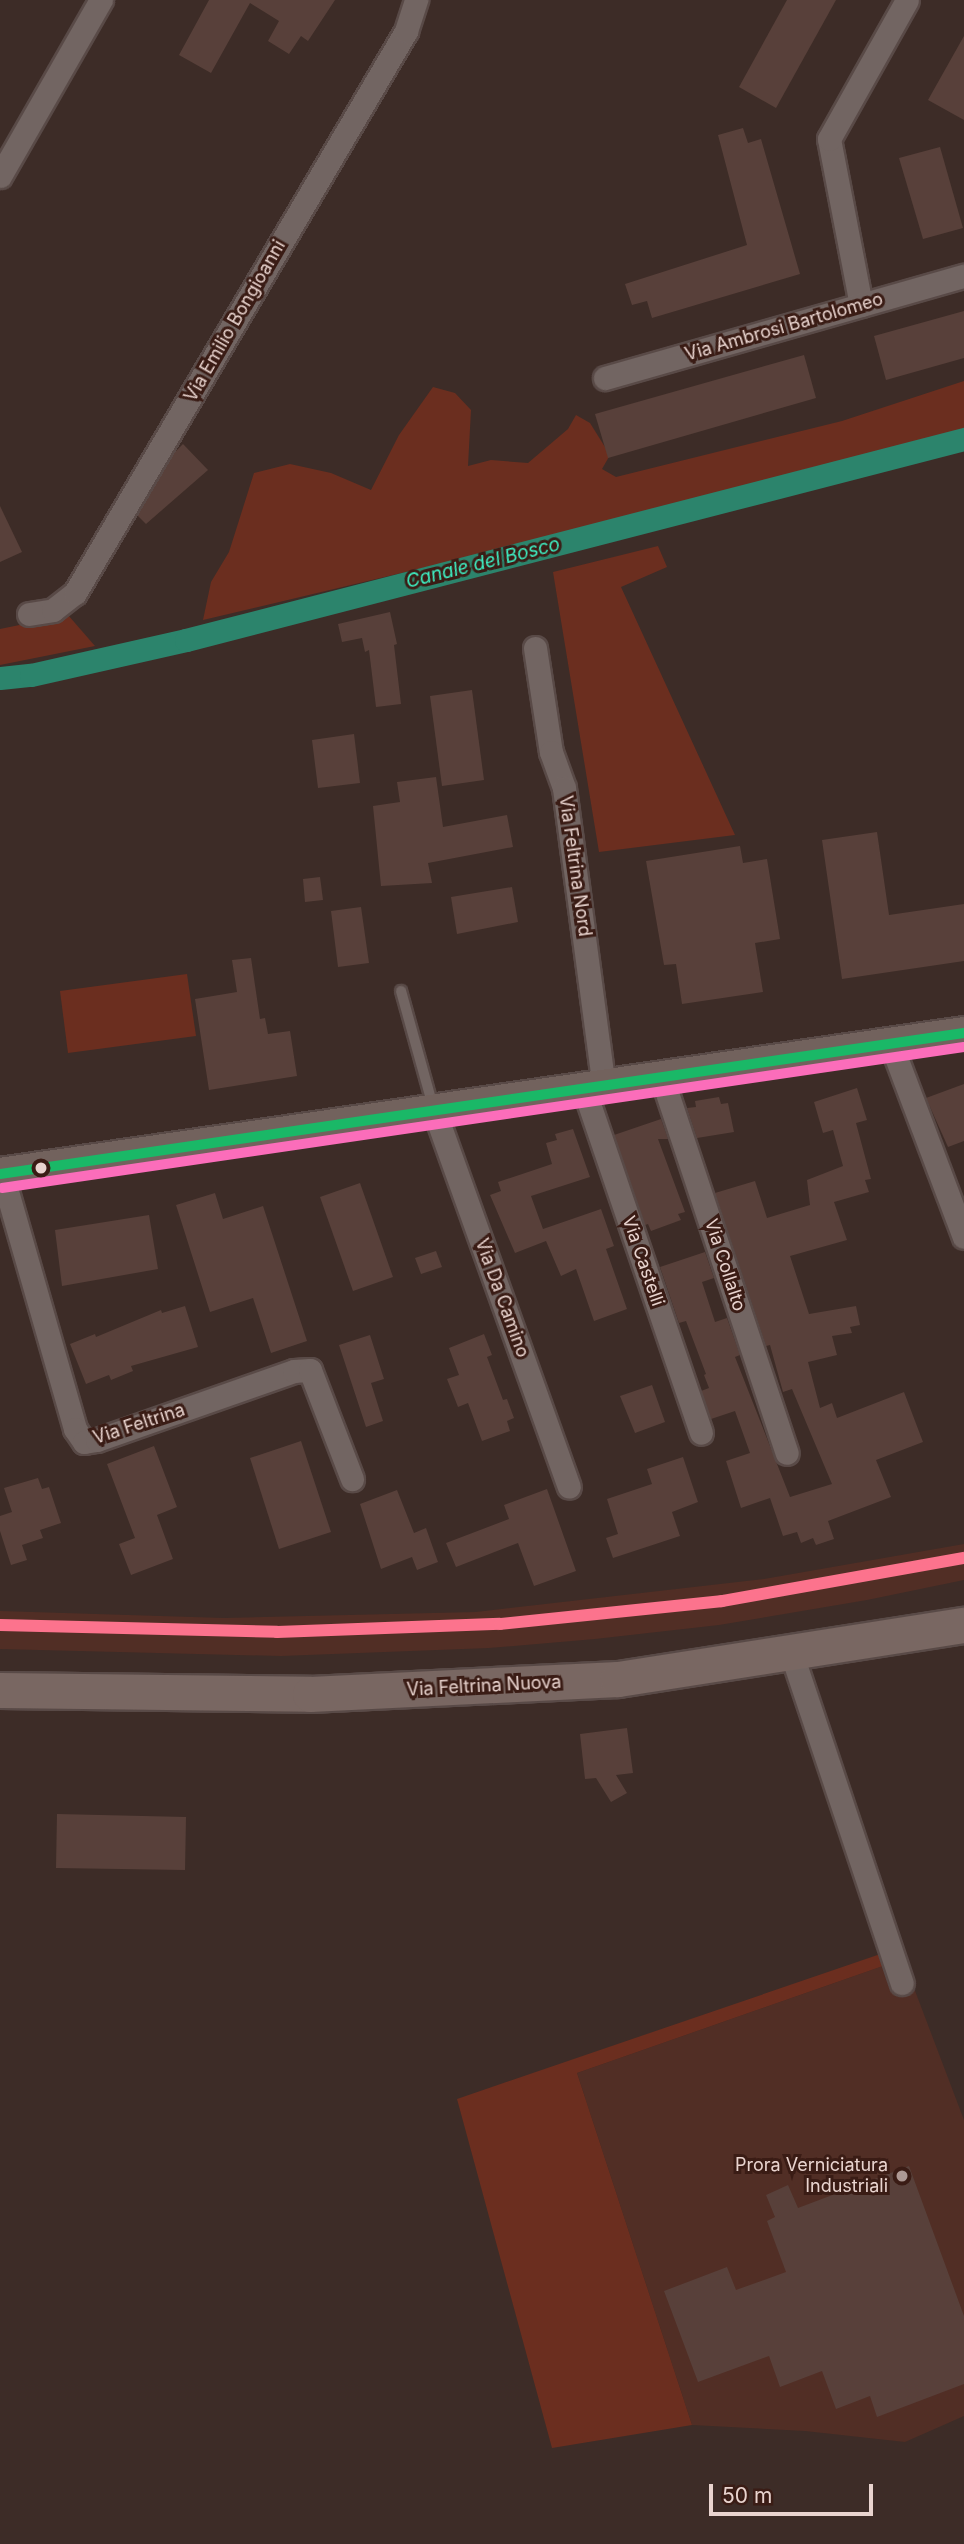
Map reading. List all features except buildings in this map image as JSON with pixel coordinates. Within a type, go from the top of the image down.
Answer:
[{"type":"main road","points":[[1,1174],[964,1033]]},
{"type":"main road","name":"Via Feltrina Nuova","points":[[0,1690],[351,1692],[618,1679],[964,1625]]},
{"type":"street","points":[[0,176],[101,0]]},
{"type":"street","name":"Via Emilio Bongioanni","points":[[29,614],[53,610],[75,593],[406,31],[416,0]]},
{"type":"street","points":[[861,305],[829,139],[907,0]]},
{"type":"street","name":"Via Ambrosi Bartolomeo","points":[[605,378],[964,276]]},
{"type":"street","name":"Via Feltrina Nord","points":[[535,648],[551,752],[564,788],[594,1088]]},
{"type":"street","points":[[891,1044],[964,1237]]},
{"type":"street","name":"Via Collalto","points":[[662,1077],[787,1453]]},
{"type":"street","name":"Via Castelli","points":[[594,1088],[701,1433]]},
{"type":"street","name":"Via Da Camino","points":[[434,1110],[569,1487]]},
{"type":"street","name":"Via Feltrina","points":[[1,1174],[75,1429],[83,1442],[97,1440],[294,1371],[310,1370],[352,1479]]},
{"type":"street","points":[[791,1652],[902,1983]]},
{"type":"lane","points":[[401,991],[434,1110]]},
{"type":"shaded area","points":[[964,381],[964,433],[806,469],[676,508],[203,620],[211,582],[229,552],[254,473],[290,464],[331,473],[371,490],[399,435],[433,387],[455,393],[471,410],[468,466],[491,460],[528,463],[568,429],[576,415],[590,423],[610,455],[602,469],[616,477],[842,421]]},
{"type":"shaded area","points":[[658,546],[667,567],[621,587],[735,835],[599,852],[553,572]]},
{"type":"shaded area","points":[[68,615],[95,646],[0,665],[0,629]]},
{"type":"shaded area","points":[[187,974],[196,1036],[68,1053],[60,991]]},
{"type":"shaded area","points":[[964,1544],[964,1580],[867,1600],[719,1625],[595,1639],[489,1648],[281,1656],[0,1649],[0,1611],[224,1618],[476,1612],[764,1579]]},
{"type":"shaded area","points":[[898,1948],[903,1959],[577,2073],[692,2425],[552,2448],[457,2099]]},
{"type":"shaded area","points":[[903,1959],[964,2120],[964,2416],[905,2442],[805,2431],[692,2425],[577,2073]]},
{"type":"waterway","name":"Canale del Bosco","points":[[0,678],[31,675],[186,640],[964,439]]},
{"type":"transit line","points":[[0,1174],[964,1033]]},
{"type":"transit line","points":[[2,1188],[964,1047]]},
{"type":"transit line","points":[[0,1625],[277,1632],[500,1624],[722,1601],[964,1558]]},
{"type":"place","name":"Prora Verniciatura Industriali","points":[[902,2176]]}]
